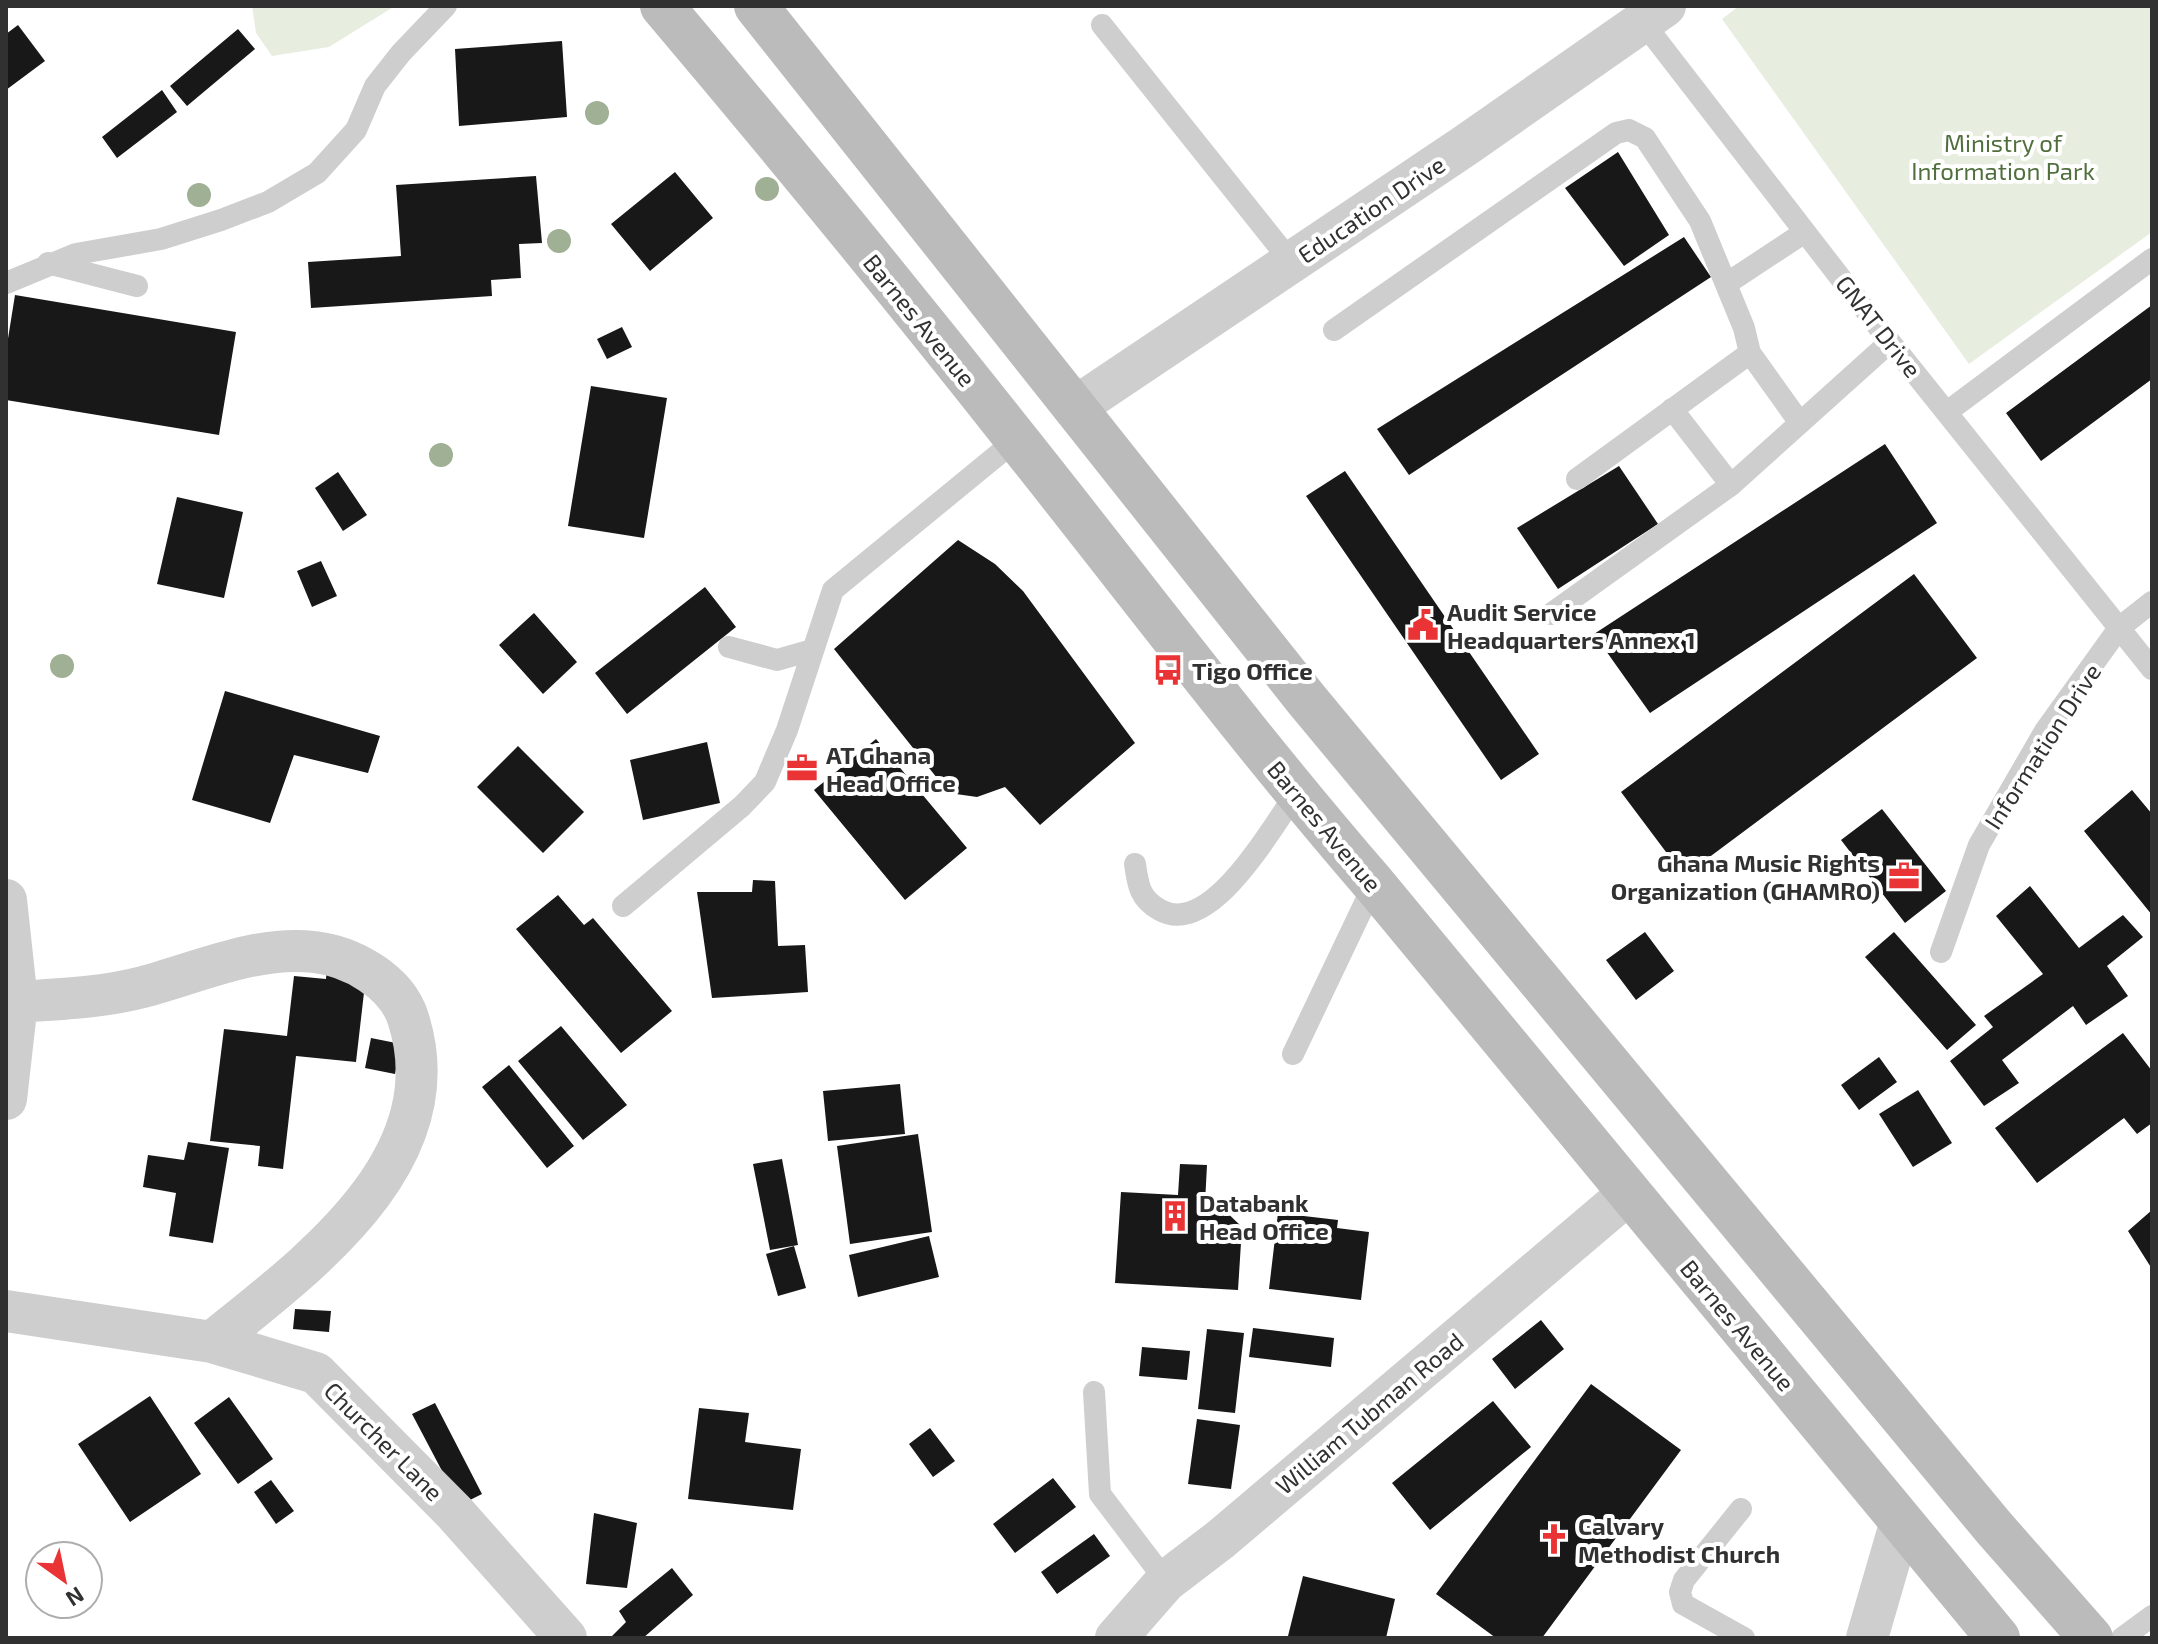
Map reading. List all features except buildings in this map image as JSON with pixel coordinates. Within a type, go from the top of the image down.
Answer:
[{"type":"main road","name":"Barnes Avenue","points":[[662,6],[759,120],[1017,439],[1296,794],[1374,884],[1998,1638]]},
{"type":"main road","points":[[756,6],[1306,699],[1995,1529],[2091,1638]]},
{"type":"street","name":"Education Drive","points":[[1074,408],[1292,263],[1654,14]]},
{"type":"street","points":[[6,900],[17,1002],[6,1099]]},
{"type":"street","points":[[17,1002],[87,998],[140,988],[244,959],[314,952],[350,961],[387,984],[404,1006],[414,1036],[418,1076],[399,1149],[364,1204],[324,1248],[212,1342]]},
{"type":"street","name":"William Tubman Road","points":[[1116,1638],[1166,1581],[1221,1539],[1628,1194]]},
{"type":"street","name":"Churcher Lane","points":[[6,1311],[212,1342],[316,1373],[454,1512],[566,1638]]},
{"type":"street","points":[[1867,1638],[1901,1521]]},
{"type":"lane","points":[[6,283],[48,263],[76,254],[161,239],[221,220],[268,202],[317,173],[356,130],[375,86],[446,6]]},
{"type":"lane","name":"GNAT Drive","points":[[1654,14],[1805,232],[2152,669]]},
{"type":"lane","points":[[1102,25],[1292,263]]},
{"type":"lane","points":[[1334,330],[1616,133],[1629,130],[1645,138],[1700,221],[1750,353],[1800,423]]},
{"type":"lane","points":[[1726,284],[1805,232]]},
{"type":"lane","points":[[1947,412],[2152,259]]},
{"type":"lane","points":[[48,263],[137,286]]},
{"type":"lane","points":[[1551,614],[1731,485],[1890,342]]},
{"type":"lane","points":[[1577,479],[1750,353]]},
{"type":"lane","points":[[1672,409],[1731,485]]},
{"type":"lane","points":[[623,906],[742,806],[765,782],[787,730],[826,605],[843,580],[1017,439]]},
{"type":"lane","name":"Information Drive","points":[[1941,952],[1979,845],[2045,731],[2119,628],[2152,602]]},
{"type":"lane","points":[[729,647],[777,660],[812,650]]},
{"type":"lane","points":[[1135,864],[1138,889],[1148,904],[1167,914],[1186,916],[1207,908],[1224,891],[1296,794]]},
{"type":"lane","points":[[1293,1054],[1374,884]]},
{"type":"lane","points":[[1094,1392],[1100,1494],[1166,1581]]},
{"type":"lane","points":[[1741,1509],[1684,1580],[1680,1592],[1683,1604],[1744,1638]]},
{"type":"lane","points":[[2122,1638],[2152,1616]]},
{"type":"green space","points":[[252,6],[395,6],[329,47],[272,56],[256,33]]},
{"type":"green space","name":"Ministry of Information Park","points":[[1739,6],[2152,6],[2152,232],[1969,364],[1722,19]]},
{"type":"place","name":"Audit Service Headquarters Annex 1","points":[[1423,625]]},
{"type":"place","name":"Tigo Office","points":[[1168,670]]},
{"type":"place","name":"AT Ghana Head Office","points":[[802,768]]},
{"type":"place","name":"Ghana Music Rights Organization (GHAMRO)","points":[[1904,876]]},
{"type":"place","name":"Databank Head Office","points":[[1175,1216]]},
{"type":"place","name":"Calvary Methodist Church","points":[[1554,1539]]}]
